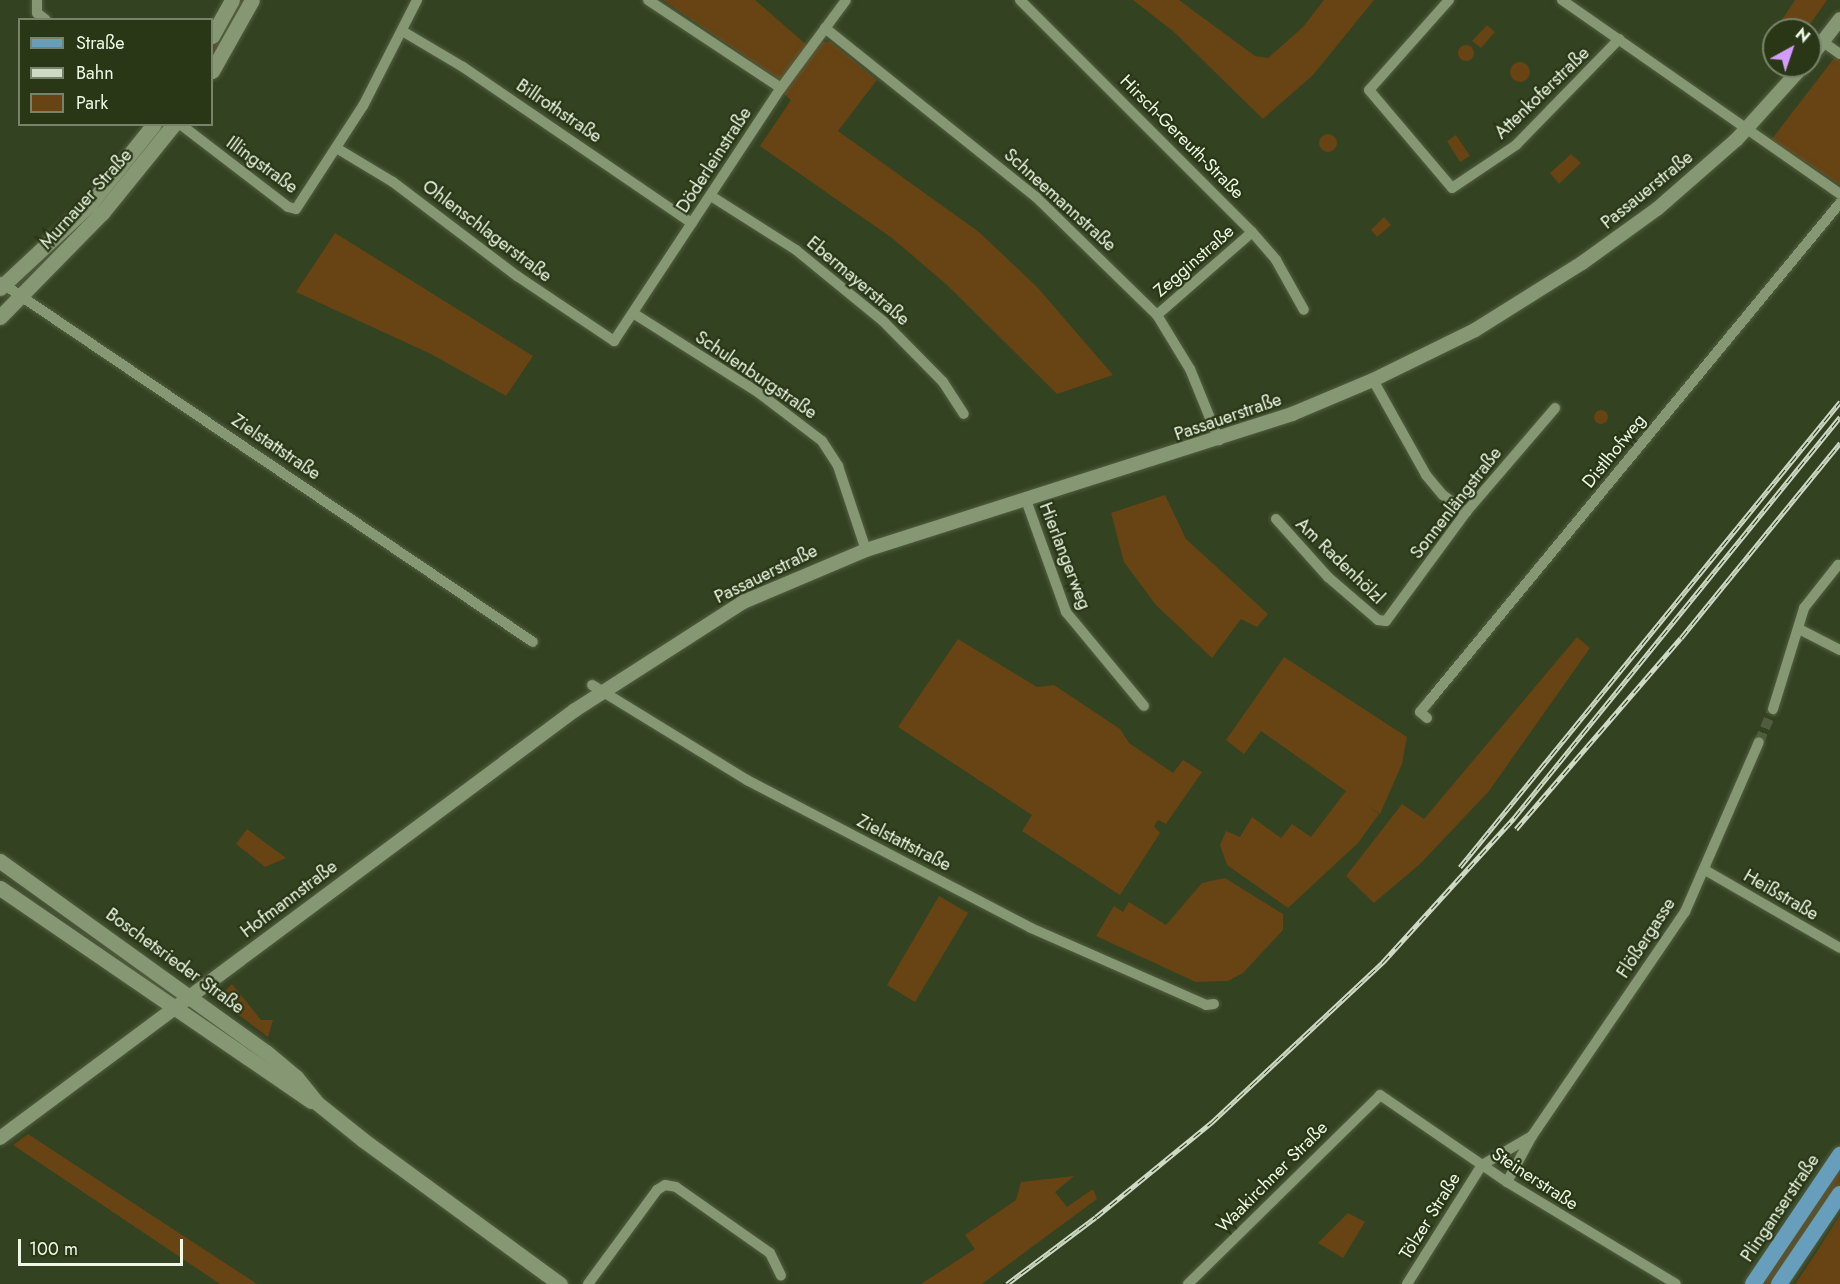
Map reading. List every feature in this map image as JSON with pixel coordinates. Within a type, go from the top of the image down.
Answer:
[{"type":"main road","points":[[213,34],[232,0]]},
{"type":"main road","points":[[213,69],[252,0]]},
{"type":"main road","name":"Murnauer Straße","points":[[2,285],[90,204],[152,126]]},
{"type":"main road","name":"Murnauer Straße","points":[[0,317],[102,213],[172,126]]},
{"type":"main road","name":"Boschetsrieder Straße","points":[[0,861],[192,997],[296,1077],[317,1103]]},
{"type":"main road","name":"Boschetsrieder Straße","points":[[0,888],[298,1095],[317,1103],[560,1284]]},
{"type":"main road","name":"Plinganserstraße","points":[[1753,1284],[1840,1155]]},
{"type":"main road","points":[[1779,1284],[1840,1194]]},
{"type":"street","points":[[338,149],[404,32],[417,0]]},
{"type":"street","points":[[648,0],[781,88]]},
{"type":"street","name":"Döderleinstraße","points":[[614,341],[781,88],[846,0]]},
{"type":"street","name":"Hirsch-Gereuth-Straße","points":[[1020,0],[1252,232],[1276,260],[1304,310]]},
{"type":"street","name":"Attenkoferstraße","points":[[1449,0],[1369,90],[1452,188],[1516,145],[1619,39]]},
{"type":"street","points":[[1562,0],[1840,194]]},
{"type":"street","points":[[36,2],[37,13],[43,18]]},
{"type":"street","points":[[1840,20],[1823,42],[1840,54]]},
{"type":"street","name":"Schneemannstraße","points":[[825,28],[1036,197],[1157,315],[1190,369],[1219,440]]},
{"type":"street","name":"Billrothstraße","points":[[404,32],[471,73],[692,223]]},
{"type":"street","name":"Passauerstraße","points":[[597,688],[743,602],[866,550],[1219,440],[1373,380],[1475,330],[1582,263],[1657,209],[1746,130],[1792,78]]},
{"type":"street","name":"Illingstraße","points":[[183,126],[288,207],[296,209],[338,149]]},
{"type":"street","name":"Ohlenschlagerstraße","points":[[338,149],[393,182],[517,276],[614,341]]},
{"type":"street","name":"Ebermayerstraße","points":[[711,195],[796,250],[874,314],[943,382],[964,414]]},
{"type":"street","name":"Distlhofweg","points":[[1427,718],[1420,712],[1840,202]]},
{"type":"street","name":"Zegginstraße","points":[[1157,315],[1252,232]]},
{"type":"street","name":"Zielstattstraße","points":[[2,285],[22,296],[533,642]]},
{"type":"street","name":"Schulenburgstraße","points":[[633,313],[759,393],[822,441],[838,466],[866,550]]},
{"type":"street","points":[[1373,380],[1426,475],[1443,495],[1466,512]]},
{"type":"street","name":"Sonnenlängstraße","points":[[1386,621],[1466,512],[1555,408]]},
{"type":"street","name":"Hierlangerweg","points":[[1026,500],[1066,612],[1144,706]]},
{"type":"street","name":"Am Radenhölzl","points":[[1275,519],[1328,577],[1378,620],[1386,621]]},
{"type":"street","points":[[1773,709],[1806,604],[1838,565]]},
{"type":"street","points":[[1799,629],[1840,650]]},
{"type":"street","name":"Zielstattstraße","points":[[597,688],[747,780],[1022,923],[1184,996],[1214,1004]]},
{"type":"street","name":"Hofmannstraße","points":[[0,1138],[192,997],[597,688]]},
{"type":"street","name":"Flößergasse","points":[[1507,1182],[1532,1136],[1685,912],[1759,742]]},
{"type":"street","name":"Heißstraße","points":[[1705,870],[1840,948]]},
{"type":"street","name":"Steinerstraße","points":[[1380,1095],[1507,1182],[1676,1284]]},
{"type":"street","name":"Waakirchner Straße","points":[[1188,1284],[1380,1095]]},
{"type":"street","name":"Flößergasse","points":[[1482,1165],[1532,1136]]},
{"type":"street","name":"Tölzer Straße","points":[[1407,1284],[1482,1165]]},
{"type":"street","points":[[588,1284],[657,1190],[665,1185],[676,1187],[770,1254],[781,1276]]},
{"type":"green space","points":[[239,0],[246,0],[213,58],[213,46]]},
{"type":"green space","points":[[663,0],[755,0],[809,47],[784,78],[778,79]]},
{"type":"green space","points":[[1133,0],[1179,0],[1255,56],[1268,58],[1303,27],[1324,0],[1374,0],[1313,75],[1263,119],[1174,32]]},
{"type":"green space","points":[[1795,0],[1827,0],[1814,18],[1783,18]]},
{"type":"green space","points":[[1487,25],[1495,32],[1481,48],[1472,41]]},
{"type":"green space","points":[[830,41],[877,80],[838,131],[979,232],[1038,288],[1113,375],[1057,394],[947,285],[892,238],[760,146],[791,100],[783,93],[821,43]]},
{"type":"green space","points":[[1466,45],[1472,47],[1474,53],[1472,59],[1466,61],[1460,59],[1458,53],[1460,47]]},
{"type":"green space","points":[[1835,57],[1840,61],[1840,185],[1771,140],[1819,78],[1822,78],[1822,74]]},
{"type":"green space","points":[[1520,62],[1527,65],[1530,72],[1527,79],[1520,82],[1513,79],[1510,72],[1513,65]]},
{"type":"green space","points":[[1328,134],[1334,137],[1337,143],[1334,149],[1328,152],[1322,149],[1319,143],[1322,137]]},
{"type":"green space","points":[[1456,135],[1470,156],[1460,162],[1447,141]]},
{"type":"green space","points":[[1571,154],[1581,163],[1559,184],[1550,173]]},
{"type":"green space","points":[[1384,217],[1391,225],[1377,237],[1371,230]]},
{"type":"green space","points":[[335,233],[533,356],[506,396],[431,354],[296,292]]},
{"type":"green space","points":[[1601,410],[1606,412],[1608,417],[1606,422],[1601,424],[1596,422],[1594,417],[1596,412]]},
{"type":"green space","points":[[1165,495],[1186,539],[1268,614],[1257,627],[1241,619],[1212,658],[1156,605],[1124,562],[1111,513]]},
{"type":"green space","points":[[1577,637],[1590,648],[1489,791],[1420,864],[1374,903],[1346,876],[1402,804],[1424,819]]},
{"type":"green space","points":[[958,639],[1037,687],[1054,685],[1120,729],[1129,743],[1173,773],[1183,760],[1202,772],[1166,824],[1158,820],[1154,826],[1160,833],[1120,895],[1022,831],[1032,815],[898,727]]},
{"type":"green space","points":[[1284,657],[1407,737],[1402,764],[1380,814],[1366,805],[1379,814],[1358,843],[1288,908],[1227,865],[1220,845],[1226,831],[1240,837],[1252,817],[1281,838],[1292,824],[1311,837],[1346,791],[1261,731],[1244,754],[1226,740]]},
{"type":"green space","points":[[247,829],[286,858],[265,867],[236,844]]},
{"type":"green space","points":[[1225,878],[1283,914],[1283,930],[1243,973],[1228,981],[1196,982],[1096,936],[1114,906],[1123,912],[1129,902],[1166,925],[1202,883]]},
{"type":"green space","points":[[939,896],[968,913],[915,1002],[887,985]]},
{"type":"green space","points":[[232,984],[261,1020],[273,1020],[268,1037],[227,1006],[225,991]]},
{"type":"green space","points":[[28,1134],[257,1284],[220,1284],[13,1145]]},
{"type":"green space","points":[[1840,1164],[1840,1183],[1771,1284],[1758,1284]]},
{"type":"green space","points":[[1074,1176],[1055,1192],[1067,1207],[1093,1189],[1097,1199],[982,1284],[921,1284],[975,1249],[965,1235],[1016,1200],[1021,1182]]},
{"type":"green space","points":[[1348,1213],[1365,1222],[1343,1258],[1318,1243]]},
{"type":"green space","points":[[1840,1215],[1840,1284],[1795,1284],[1814,1256]]},
{"type":"tunnel","points":[[1759,742],[1773,709]]},
{"type":"railway","points":[[1460,867],[1840,402]]},
{"type":"railway","points":[[1007,1284],[1096,1217],[1211,1123],[1383,962],[1514,818],[1840,417]]},
{"type":"railway","points":[[1516,829],[1681,638],[1840,443]]}]
